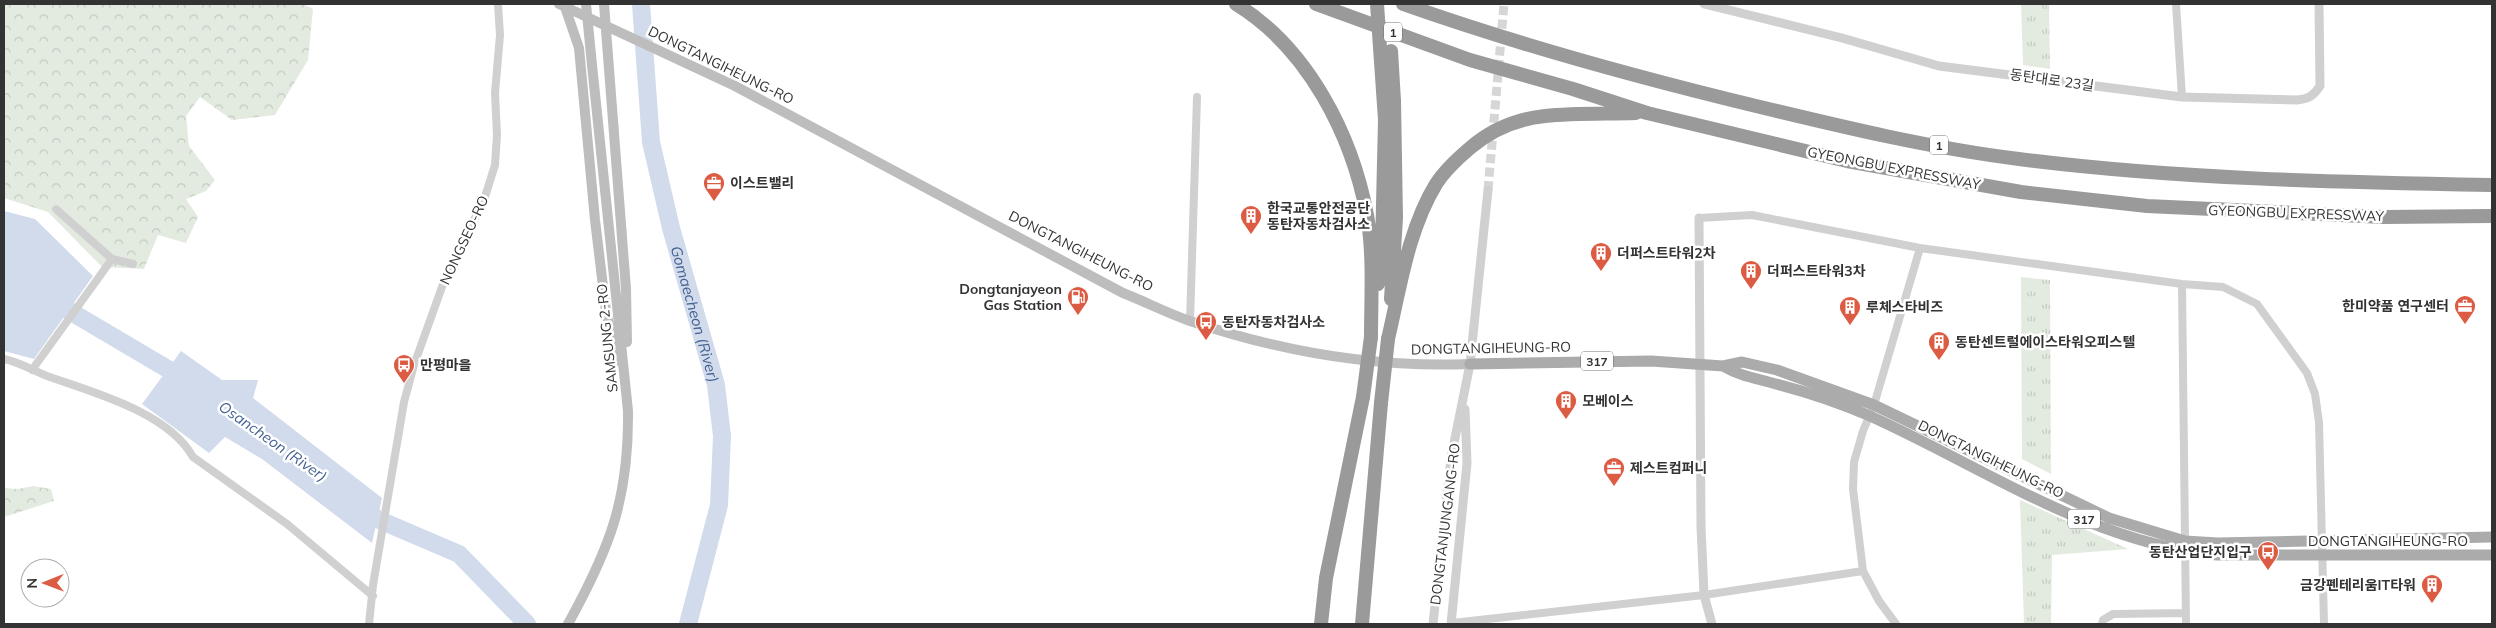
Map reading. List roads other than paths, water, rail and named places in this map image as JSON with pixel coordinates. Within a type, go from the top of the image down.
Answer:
[{"type":"highway","points":[[1236,4],[1280,39],[1301,62],[1338,126],[1356,168],[1367,217],[1370,255],[1371,337]]},
{"type":"highway","name":"GYEONGBU EXPRESSWAY","points":[[1316,4],[1470,60],[1573,89],[1647,113],[1847,161],[2021,192],[2147,206],[2384,217],[2492,216]]},
{"type":"highway","points":[[1321,624],[1328,568],[1364,398],[1382,247],[1385,120],[1377,4]]},
{"type":"highway","points":[[1362,624],[1388,339],[1396,218],[1394,100],[1386,4]]},
{"type":"highway","name":"1","points":[[1403,4],[1550,53],[1634,76],[1858,130],[2015,158],[2109,169],[2212,177],[2492,185]]},
{"type":"highway","points":[[1388,339],[1413,236],[1422,212],[1443,174],[1476,143],[1503,126],[1544,116],[1647,113]]},
{"type":"main road","name":"SAMSUNG 2-RO","points":[[568,624],[610,541],[620,505],[627,467],[628,411],[586,4]]},
{"type":"main road","points":[[604,4],[626,289],[628,411]]},
{"type":"main road","points":[[562,6],[579,48],[595,220],[606,311],[628,411]]},
{"type":"main road","name":"DONGTANGIHEUNG-RO","points":[[562,6],[735,86],[1124,292],[1190,320],[1316,354],[1358,360],[1431,366],[1652,361],[1723,366],[1742,362],[1777,370],[1874,405],[2109,518],[2185,546],[2217,555],[2492,555]]},
{"type":"main road","name":"DONGTANGIHEUNG-RO","points":[[1723,366],[1741,376],[1776,384],[1869,416],[1981,472],[2102,528],[2145,543],[2185,546],[2218,543],[2492,537]]},
{"type":"street","name":"NONGSEO-RO","points":[[373,596],[373,585],[404,402],[414,364],[447,273],[484,200],[495,165],[497,135],[495,93],[500,35],[498,4]]},
{"type":"street","name":"동탄대로 23길","points":[[1704,4],[1842,38],[1939,66],[2182,97],[2308,99],[2320,86],[2319,4]]},
{"type":"street","points":[[2176,4],[2182,97]]},
{"type":"street","points":[[1190,320],[1197,97]]},
{"type":"street","name":"DONGTANJUNGANG-RO","points":[[1433,624],[1451,458],[1470,364],[1488,190]]},
{"type":"street","points":[[58,210],[112,259],[133,264]]},
{"type":"street","points":[[1712,624],[1704,595],[1699,364],[1700,218],[1752,215],[1920,248],[2182,284],[2223,287],[2256,304],[2307,373],[2315,394],[2319,422],[2324,541],[2324,624]]},
{"type":"street","points":[[1896,624],[1879,601],[1863,571],[1853,489],[1854,462],[1874,405],[1920,248]]},
{"type":"street","points":[[32,370],[112,259]]},
{"type":"street","points":[[2182,284],[2186,624]]},
{"type":"street","points":[[4,359],[15,361],[32,370],[134,407],[185,443],[192,457],[287,524],[373,596],[369,624]]},
{"type":"street","points":[[1464,396],[1467,463],[1452,624],[1704,595],[1863,571]]},
{"type":"street","points":[[2102,624],[2103,620],[2112,614],[2186,613]]},
{"type":"water","points":[[4,211],[35,219],[93,276],[34,359],[4,351]]},
{"type":"water","points":[[181,351],[222,380],[258,380],[253,398],[382,498],[372,543],[262,459],[225,437],[209,453],[142,404]]},
{"type":"waterway","name":"Gomaecheon (River)","points":[[641,4],[651,142],[671,228],[716,385],[722,436],[719,505],[688,624]]},
{"type":"waterway","name":"Osancheon (River)","points":[[56,303],[188,381]]},
{"type":"waterway","name":"Osancheon (River)","points":[[359,505],[377,519],[459,554],[527,624]]},
{"type":"tunnel","points":[[1488,190],[1504,4]]},
{"type":"place","name":"이스트밸리","points":[[714,202]]},
{"type":"place","name":"한국교통안전공단 동탄자동차검사소","points":[[1251,235]]},
{"type":"place","name":"더퍼스트타워2차","points":[[1601,272]]},
{"type":"place","name":"더퍼스트타워3차","points":[[1751,290]]},
{"type":"place","name":"Dongtanjayeon Gas Station","points":[[1078,316]]},
{"type":"place","name":"한미약품 연구센터","points":[[2465,325]]},
{"type":"place","name":"루체스타비즈","points":[[1850,326]]},
{"type":"place","name":"동탄자동차검사소","points":[[1206,341]]},
{"type":"place","name":"동탄센트럴에이스타워오피스텔","points":[[1939,361]]},
{"type":"place","name":"만평마을","points":[[404,384]]},
{"type":"place","name":"모베이스","points":[[1566,420]]},
{"type":"place","name":"제스트컴퍼니","points":[[1614,487]]},
{"type":"place","name":"동탄산업단지입구","points":[[2268,571]]},
{"type":"place","name":"금강펜테리움IT타워","points":[[2432,604]]}]
